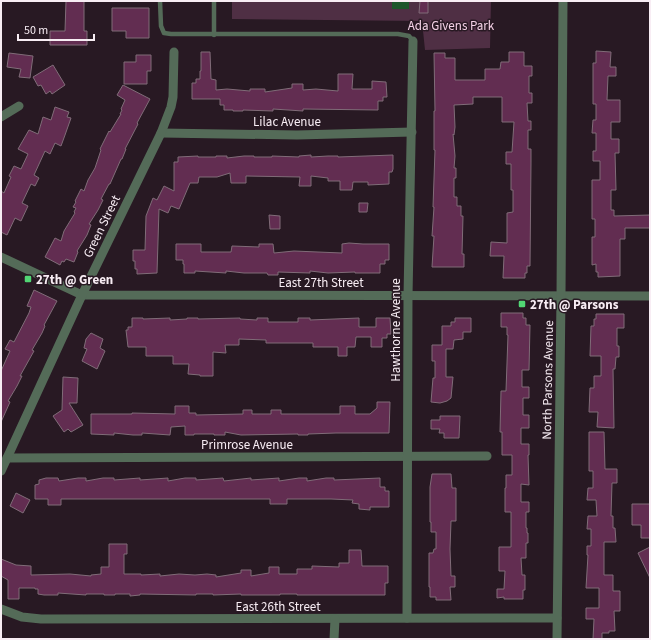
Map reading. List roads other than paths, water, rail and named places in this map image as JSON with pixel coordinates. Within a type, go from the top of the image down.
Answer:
[{"type":"street","name":"North Parsons Avenue","points":[[557,639],[563,1]]},
{"type":"street","name":"Hawthorne Avenue","points":[[406,618],[408,296],[413,41]]},
{"type":"street","name":"Green Street","points":[[1,471],[82,294],[161,133],[172,102],[174,87],[174,52]]},
{"type":"street","points":[[1,117],[19,106]]},
{"type":"street","name":"Lilac Avenue","points":[[161,133],[297,135],[412,132]]},
{"type":"street","name":"East 27th Street","points":[[1,257],[82,294],[650,296]]},
{"type":"street","name":"Primrose Avenue","points":[[7,458],[487,456]]},
{"type":"street","name":"East 26th Street","points":[[1,609],[22,617],[41,619],[557,618]]},
{"type":"street","points":[[334,639],[335,619]]},
{"type":"lane","points":[[160,1],[161,26],[164,32],[171,34],[398,34],[409,36],[413,41]]},
{"type":"lane","points":[[214,1],[214,35]]},
{"type":"place","name":"27th @ Green","points":[[28,279]]},
{"type":"place","name":"27th @ Parsons","points":[[522,304]]},
{"type":"park label","name":"Ada Givens Park","points":[[451,25]]}]
